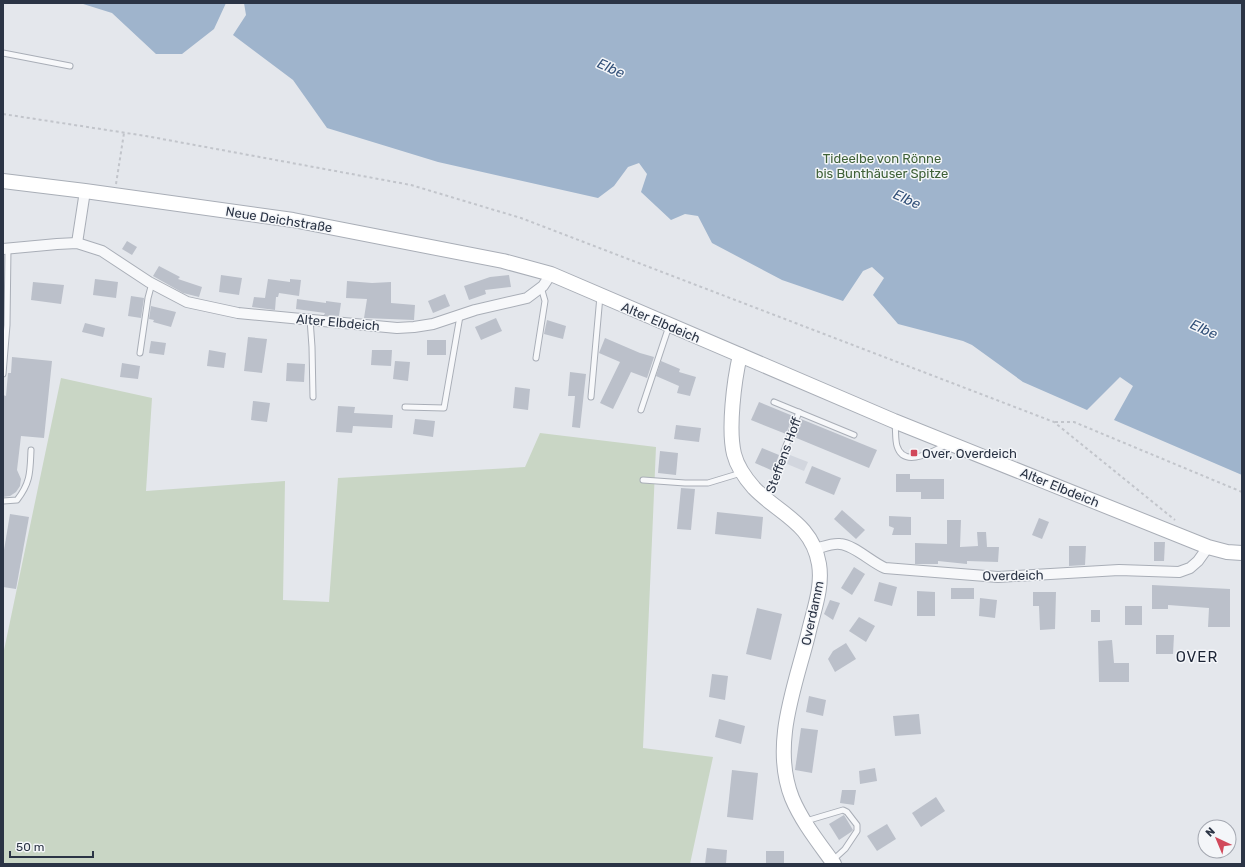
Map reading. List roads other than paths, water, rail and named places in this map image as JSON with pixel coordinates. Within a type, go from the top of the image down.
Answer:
[{"type":"street","name":"Neue Deichstraße","points":[[3,181],[293,220],[504,261],[551,274]]},
{"type":"street","points":[[77,243],[85,191]]},
{"type":"street","name":"Alter Elbdeich","points":[[6,248],[77,243],[102,251],[152,283],[187,302],[238,313],[397,328],[433,324],[502,303],[527,298],[541,287],[551,274],[894,421],[1208,547],[1227,552],[1242,553]]},
{"type":"street","name":"Overdamm","points":[[740,355],[736,373],[731,434],[734,455],[742,473],[754,488],[800,526],[807,535],[815,549],[819,566],[819,589],[789,706],[784,738],[785,774],[792,798],[804,822],[833,863]]},
{"type":"street","name":"Overdeich","points":[[815,549],[839,544],[850,546],[874,563],[885,568],[998,577],[1119,570],[1179,572],[1190,568],[1208,547]]},
{"type":"lane","points":[[3,53],[70,66]]},
{"type":"lane","points":[[3,374],[6,325],[6,248]]},
{"type":"lane","points":[[140,353],[148,298],[152,283]]},
{"type":"lane","points":[[536,358],[546,301],[541,287]]},
{"type":"lane","points":[[591,397],[600,295]]},
{"type":"lane","points":[[405,407],[444,408],[460,315]]},
{"type":"lane","points":[[310,319],[313,397]]},
{"type":"lane","points":[[641,410],[669,325]]},
{"type":"lane","name":"Steffens Hoff","points":[[774,402],[854,435]]},
{"type":"lane","name":"Steffens Hoff","points":[[767,499],[784,457],[784,451],[799,412]]},
{"type":"lane","points":[[894,421],[897,446],[902,454],[908,457],[915,458],[951,443]]},
{"type":"lane","points":[[3,502],[17,500],[25,490],[30,475],[30,450]]},
{"type":"lane","points":[[643,480],[685,483],[708,482],[742,473]]},
{"type":"lane","points":[[804,822],[843,810],[847,812],[857,825],[858,831],[833,863]]},
{"type":"water","points":[[80,3],[226,3],[214,29],[182,54],[156,54],[112,13]]},
{"type":"water","name":"Tideelbe von Rönne bis Bunthäuser Spitze","points":[[244,3],[1242,3],[1242,475],[1114,420],[1133,386],[1120,377],[1087,410],[1023,382],[972,345],[963,341],[898,324],[873,295],[884,278],[872,267],[863,271],[843,301],[782,280],[712,243],[698,216],[685,214],[671,220],[641,192],[647,174],[639,163],[628,167],[614,186],[598,198],[438,162],[327,128],[293,80],[233,35],[246,15]]},
{"type":"place","name":"Over, Overdeich","points":[[914,453]]},
{"type":"district","name":"OVER","points":[[1197,657]]},
{"type":"water label","name":"Elbe","points":[[611,68]]},
{"type":"water label","name":"Elbe","points":[[907,199]]},
{"type":"water label","name":"Elbe","points":[[1204,329]]}]
